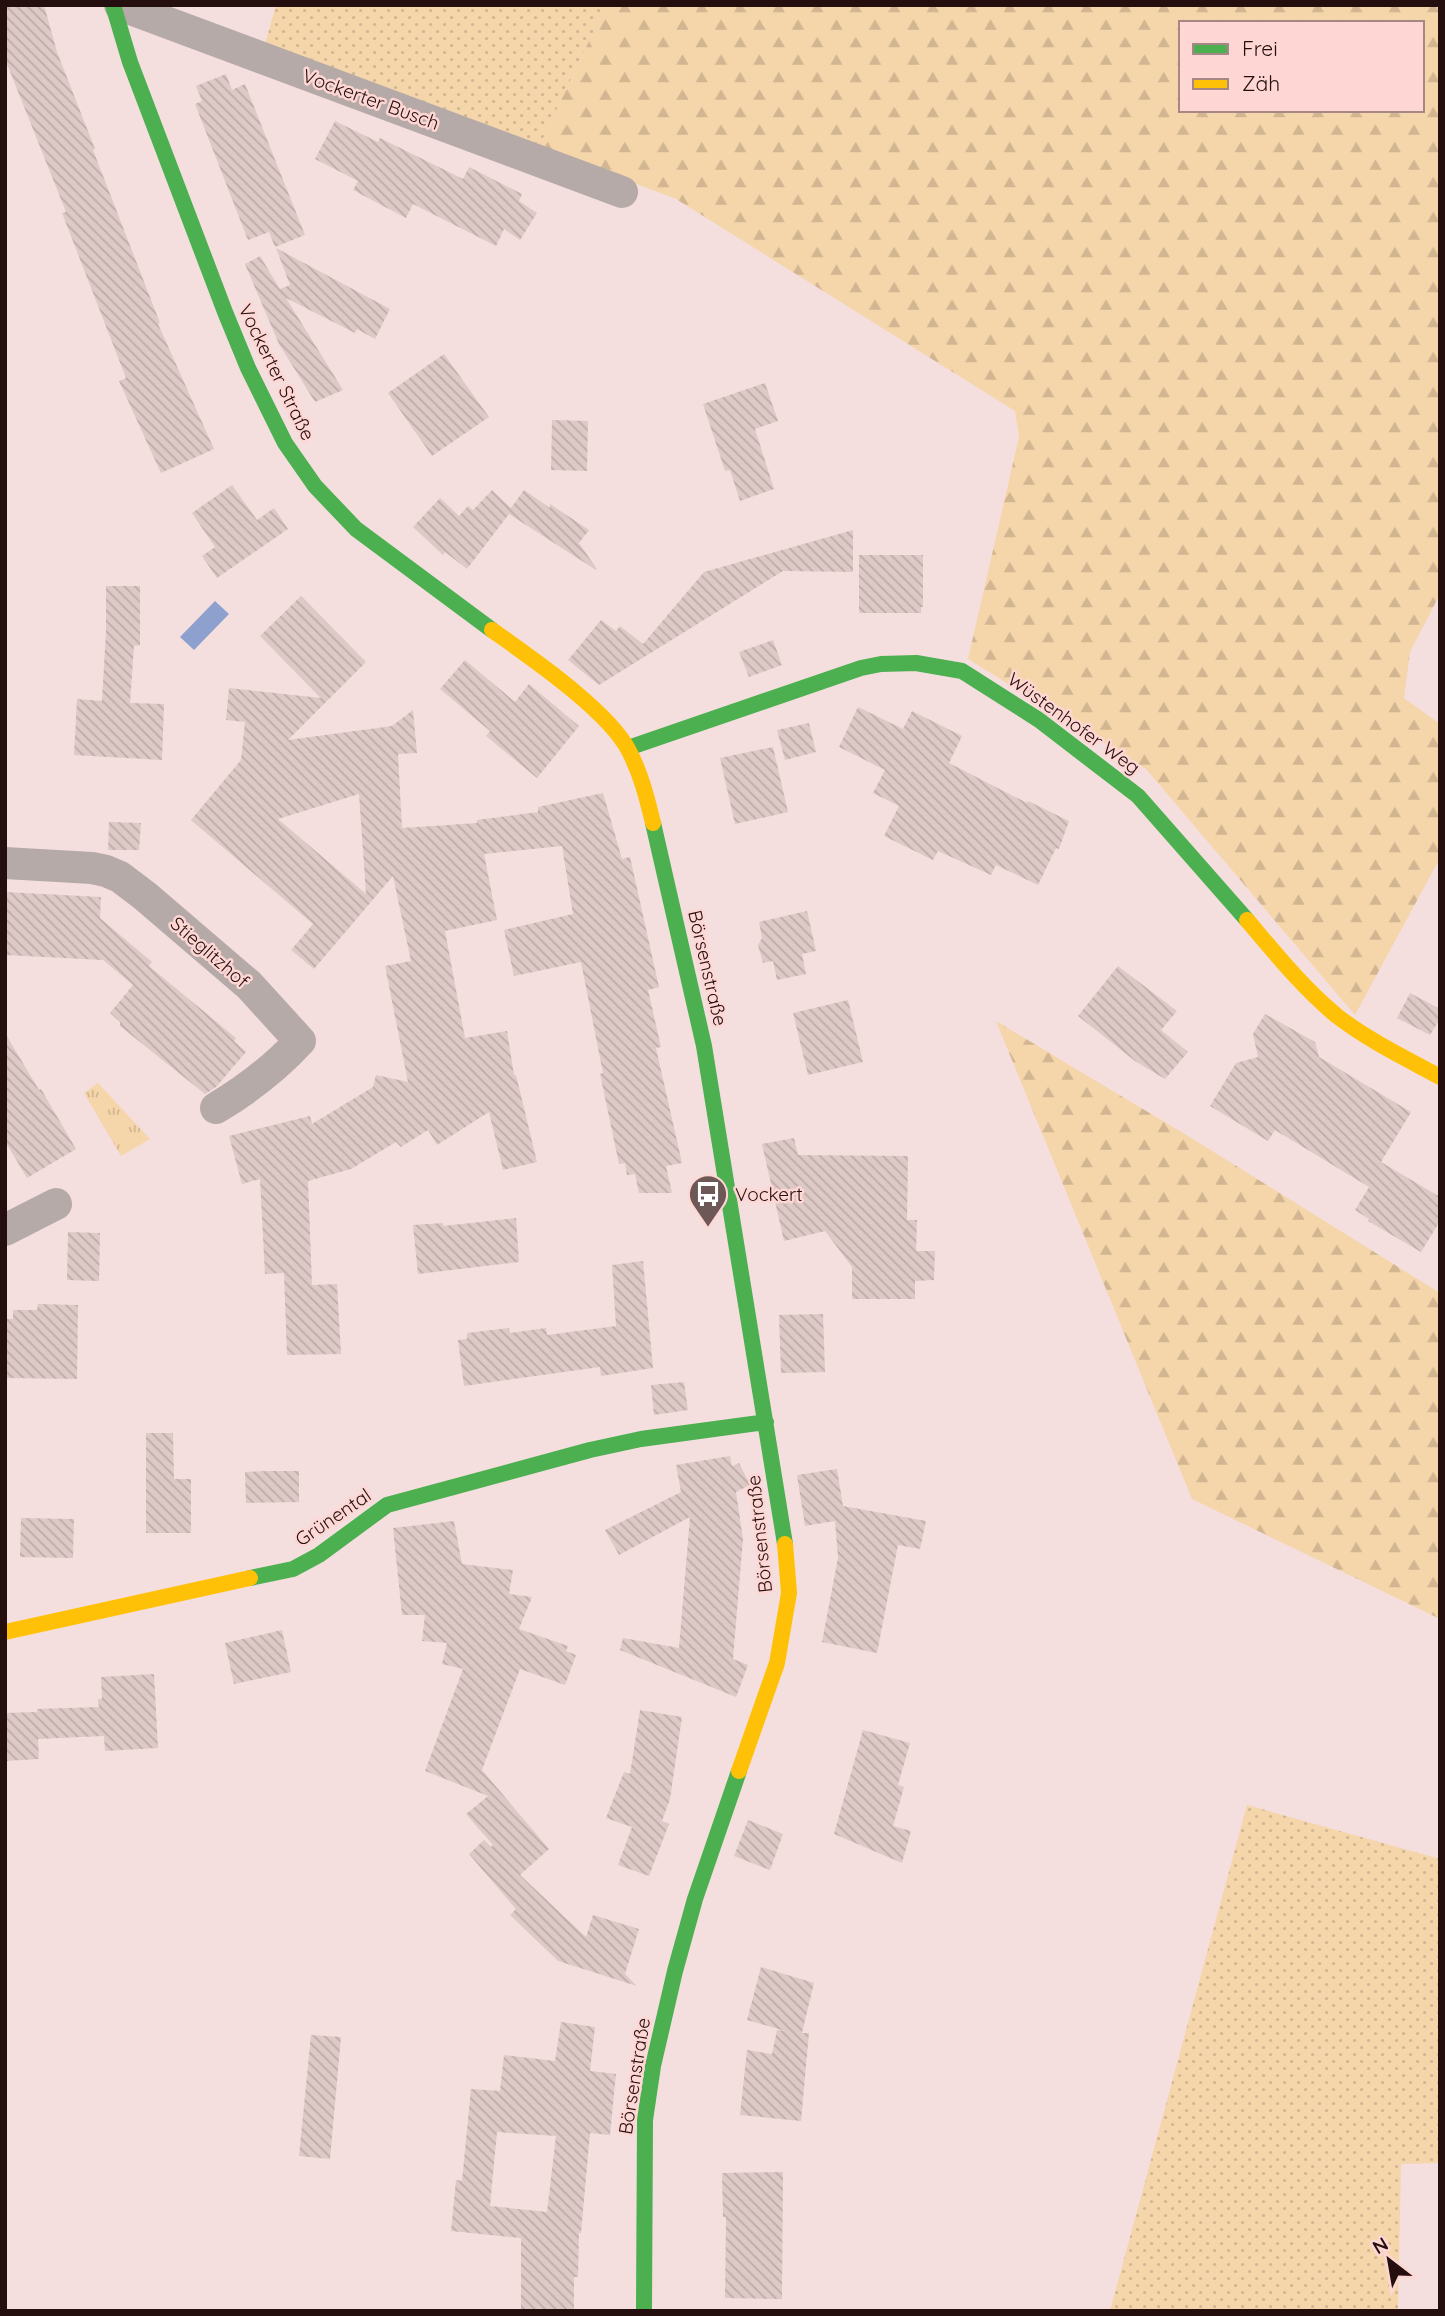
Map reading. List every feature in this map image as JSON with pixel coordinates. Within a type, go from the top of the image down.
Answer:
[{"type":"street","name":"Vockerter Straße","points":[[113,5],[130,62],[229,323],[285,443],[310,479],[356,529],[572,690],[602,716],[628,748]]},
{"type":"street","name":"Vockerter Busch","points":[[120,5],[622,192]]},
{"type":"street","name":"Wüstenhofer Weg","points":[[628,748],[861,668],[881,664],[916,663],[961,671],[1039,720],[1138,796],[1295,976],[1336,1015],[1363,1034],[1440,1077]]},
{"type":"street","name":"Börsenstraße","points":[[628,748],[646,794],[704,1046],[784,1535],[789,1593],[777,1663],[695,1899],[653,2066],[645,2120],[645,2311]]},
{"type":"street","name":"Stieglitzhof","points":[[5,863],[92,868],[106,870],[120,877],[249,985],[300,1041],[279,1064],[249,1088],[216,1108]]},
{"type":"street","points":[[5,1230],[55,1204]]},
{"type":"street","name":"Grünental","points":[[5,1632],[293,1569],[319,1555],[387,1505],[641,1439],[766,1422]]},
{"type":"green space","points":[[276,5],[606,5],[539,147],[265,44]]},
{"type":"green space","points":[[606,5],[1440,5],[1440,594],[1410,652],[1404,698],[1440,724],[1440,858],[1355,1015],[1146,769],[968,659],[1019,437],[1015,411],[676,199],[539,147]]},
{"type":"green space","points":[[996,1021],[1193,1139],[1440,1293],[1440,1619],[1192,1499]]},
{"type":"green space","points":[[98,1083],[150,1139],[121,1156],[84,1093]]},
{"type":"green space","points":[[1247,1805],[1440,1859],[1440,2163],[1401,2164],[1398,2311],[1110,2311]]},
{"type":"water","points":[[215,601],[229,614],[194,650],[180,637]]},
{"type":"building","points":[[5,5],[44,5],[57,52],[160,323],[158,324],[214,449],[161,473],[119,381],[126,378],[62,213],[66,212],[5,59]]},
{"type":"building","points":[[226,74],[232,90],[245,84],[305,235],[275,247],[269,232],[248,240],[195,104],[202,101],[196,86]]},
{"type":"building","points":[[335,121],[378,142],[380,138],[463,179],[469,167],[522,194],[519,201],[537,213],[520,240],[504,229],[496,246],[413,204],[406,218],[353,190],[358,181],[315,159]]},
{"type":"building","points":[[276,248],[390,309],[375,339],[357,329],[355,333],[286,298],[343,390],[315,402],[279,344],[245,264],[260,256],[280,289],[290,285]]},
{"type":"building","points":[[444,354],[489,417],[432,456],[388,393]]},
{"type":"building","points":[[765,383],[778,421],[755,429],[774,489],[740,501],[730,470],[725,471],[703,404]]},
{"type":"building","points":[[552,420],[588,421],[587,471],[551,470]]},
{"type":"building","points":[[232,485],[257,520],[274,508],[288,529],[217,578],[202,556],[215,547],[192,513]]},
{"type":"building","points":[[492,490],[511,508],[524,490],[589,530],[579,543],[597,569],[509,514],[467,569],[445,552],[443,555],[413,527],[440,498],[459,516],[468,506],[473,510]]},
{"type":"building","points":[[853,530],[853,572],[783,571],[599,685],[568,660],[601,620],[616,631],[620,626],[643,644],[704,572]]},
{"type":"building","points":[[859,555],[923,555],[921,613],[859,613]]},
{"type":"building","points":[[106,586],[140,586],[140,645],[134,646],[130,703],[164,704],[162,760],[74,755],[77,699],[102,701]]},
{"type":"building","points":[[301,596],[366,662],[288,740],[392,726],[413,710],[417,753],[398,754],[402,828],[477,823],[477,820],[538,812],[538,807],[603,793],[622,859],[630,857],[659,987],[648,990],[661,1047],[656,1048],[682,1163],[666,1166],[672,1193],[639,1193],[635,1174],[627,1175],[625,1163],[619,1164],[581,962],[514,976],[504,930],[573,914],[562,846],[484,854],[497,920],[445,931],[465,1038],[507,1031],[514,1075],[537,1162],[503,1170],[489,1112],[437,1145],[428,1130],[401,1147],[396,1142],[351,1169],[308,1181],[312,1285],[337,1284],[341,1354],[287,1355],[284,1273],[265,1274],[260,1179],[242,1184],[229,1136],[310,1116],[312,1124],[373,1087],[376,1075],[408,1082],[385,966],[411,961],[393,876],[314,969],[291,950],[313,924],[191,820],[241,760],[245,722],[226,720],[229,688],[321,698],[260,636]],"holes":[[[359,794],[366,894],[278,819]]]},
{"type":"building","points":[[773,640],[782,665],[749,677],[739,652]]},
{"type":"building","points":[[465,660],[515,702],[529,684],[579,726],[537,778],[486,736],[490,731],[440,689]]},
{"type":"building","points":[[858,707],[903,729],[912,711],[962,736],[949,763],[1069,821],[1059,849],[1056,848],[1038,885],[996,865],[991,875],[938,851],[933,860],[884,836],[899,806],[873,793],[885,770],[839,747]]},
{"type":"building","points":[[809,723],[816,752],[785,760],[777,730]]},
{"type":"building","points":[[773,747],[788,812],[735,824],[720,758]]},
{"type":"building","points":[[109,822],[141,823],[139,850],[108,850]]},
{"type":"building","points":[[5,892],[101,897],[100,918],[152,962],[149,966],[236,1038],[234,1041],[246,1052],[216,1087],[205,1094],[120,1026],[120,1022],[110,1013],[133,985],[103,960],[5,955]]},
{"type":"building","points":[[807,911],[816,951],[802,954],[806,974],[777,980],[773,961],[763,963],[758,945],[762,938],[759,922]]},
{"type":"building","points":[[1118,966],[1177,1011],[1161,1030],[1188,1052],[1165,1079],[1135,1061],[1078,1016]]},
{"type":"building","points":[[1410,993],[1440,1009],[1440,1019],[1430,1035],[1397,1018]]},
{"type":"building","points":[[848,1000],[863,1062],[808,1075],[793,1013]]},
{"type":"building","points":[[1265,1014],[1315,1042],[1319,1057],[1411,1112],[1381,1162],[1440,1197],[1440,1221],[1421,1252],[1368,1221],[1369,1219],[1355,1210],[1369,1187],[1275,1130],[1268,1141],[1210,1106],[1236,1063],[1258,1057],[1253,1034]]},
{"type":"building","points":[[5,1033],[76,1149],[27,1178],[5,1141]]},
{"type":"building","points":[[794,1138],[798,1155],[908,1156],[907,1220],[917,1220],[916,1251],[935,1251],[934,1280],[915,1281],[915,1299],[852,1299],[852,1267],[825,1231],[784,1241],[762,1144]]},
{"type":"building","points":[[516,1218],[519,1262],[418,1274],[413,1225],[443,1223],[443,1226]]},
{"type":"building","points":[[68,1232],[100,1233],[99,1281],[67,1280]]},
{"type":"building","points":[[643,1261],[653,1368],[601,1376],[600,1367],[464,1386],[458,1340],[467,1339],[467,1333],[509,1328],[510,1333],[546,1328],[547,1335],[616,1326],[612,1265]]},
{"type":"building","points":[[38,1304],[78,1305],[77,1379],[5,1378],[5,1319],[13,1319],[13,1310],[37,1310]]},
{"type":"building","points":[[823,1314],[825,1372],[781,1373],[779,1315]]},
{"type":"building","points":[[684,1382],[688,1410],[654,1415],[651,1385]]},
{"type":"building","points":[[146,1433],[173,1433],[174,1479],[191,1479],[191,1533],[146,1533]]},
{"type":"building","points":[[730,1456],[732,1466],[739,1463],[750,1485],[736,1492],[743,1539],[733,1659],[748,1665],[736,1697],[620,1650],[623,1638],[679,1648],[690,1517],[619,1555],[605,1530],[681,1492],[676,1465]]},
{"type":"building","points":[[837,1469],[843,1506],[926,1521],[920,1549],[898,1545],[877,1653],[822,1642],[838,1558],[835,1521],[805,1526],[797,1475]]},
{"type":"building","points":[[299,1471],[299,1502],[246,1503],[245,1472]]},
{"type":"building","points":[[21,1518],[74,1519],[73,1558],[20,1557]]},
{"type":"building","points":[[454,1521],[462,1564],[513,1570],[509,1594],[532,1597],[519,1629],[568,1646],[566,1651],[576,1655],[565,1685],[520,1669],[482,1770],[549,1849],[520,1875],[586,1937],[593,1915],[639,1929],[625,1974],[637,1986],[558,1961],[510,1915],[516,1909],[469,1854],[484,1840],[491,1847],[493,1845],[466,1814],[488,1796],[425,1771],[463,1669],[442,1664],[447,1643],[422,1641],[425,1615],[402,1615],[393,1528]]},
{"type":"building","points":[[282,1630],[291,1672],[234,1684],[225,1643]]},
{"type":"building","points":[[154,1674],[158,1748],[105,1751],[104,1736],[38,1739],[39,1759],[5,1761],[5,1713],[99,1707],[98,1699],[102,1699],[101,1677]]},
{"type":"building","points":[[640,1710],[682,1717],[670,1799],[662,1821],[669,1824],[649,1876],[618,1865],[632,1827],[606,1818],[624,1772],[630,1774]]},
{"type":"building","points":[[863,1730],[910,1743],[898,1785],[904,1787],[893,1826],[911,1831],[902,1863],[834,1834]]},
{"type":"building","points":[[748,1820],[783,1834],[770,1870],[734,1856]]},
{"type":"building","points":[[761,1967],[814,1983],[802,2033],[809,2033],[801,2121],[740,2115],[747,2050],[772,2054],[777,2030],[785,2031],[747,2020]]},
{"type":"building","points":[[561,2022],[595,2027],[590,2071],[616,2074],[610,2135],[590,2133],[579,2233],[578,2277],[574,2277],[574,2311],[521,2311],[521,2238],[451,2231],[456,2180],[462,2181],[471,2089],[500,2091],[504,2055],[555,2061]],"holes":[[[497,2132],[556,2136],[547,2212],[490,2206]]]},
{"type":"building","points":[[311,2035],[341,2037],[330,2159],[299,2156]]},
{"type":"building","points":[[783,2172],[782,2299],[725,2298],[726,2217],[723,2217],[722,2173]]},
{"type":"traffic: fast","points":[[113,5],[130,62],[225,312],[248,368],[285,443],[315,486],[356,529],[492,630]]},
{"type":"traffic: fast","points":[[628,748],[861,668],[881,664],[916,663],[962,671],[1039,720],[1138,796],[1247,920]]},
{"type":"traffic: fast","points":[[653,823],[704,1046],[785,1544]]},
{"type":"traffic: fast","points":[[250,1578],[293,1569],[319,1555],[387,1505],[590,1450],[641,1439],[766,1422]]},
{"type":"traffic: fast","points":[[644,2311],[645,2120],[653,2066],[695,1899],[739,1771]]},
{"type":"traffic: slow","points":[[492,630],[587,702],[619,735],[637,768],[653,823]]},
{"type":"traffic: slow","points":[[1247,920],[1301,982],[1337,1016],[1374,1041],[1440,1077]]},
{"type":"traffic: slow","points":[[739,1771],[777,1663],[789,1593],[785,1544]]},
{"type":"traffic: slow","points":[[5,1632],[250,1578]]},
{"type":"place","name":"Vockert","points":[[708,1228]]}]
